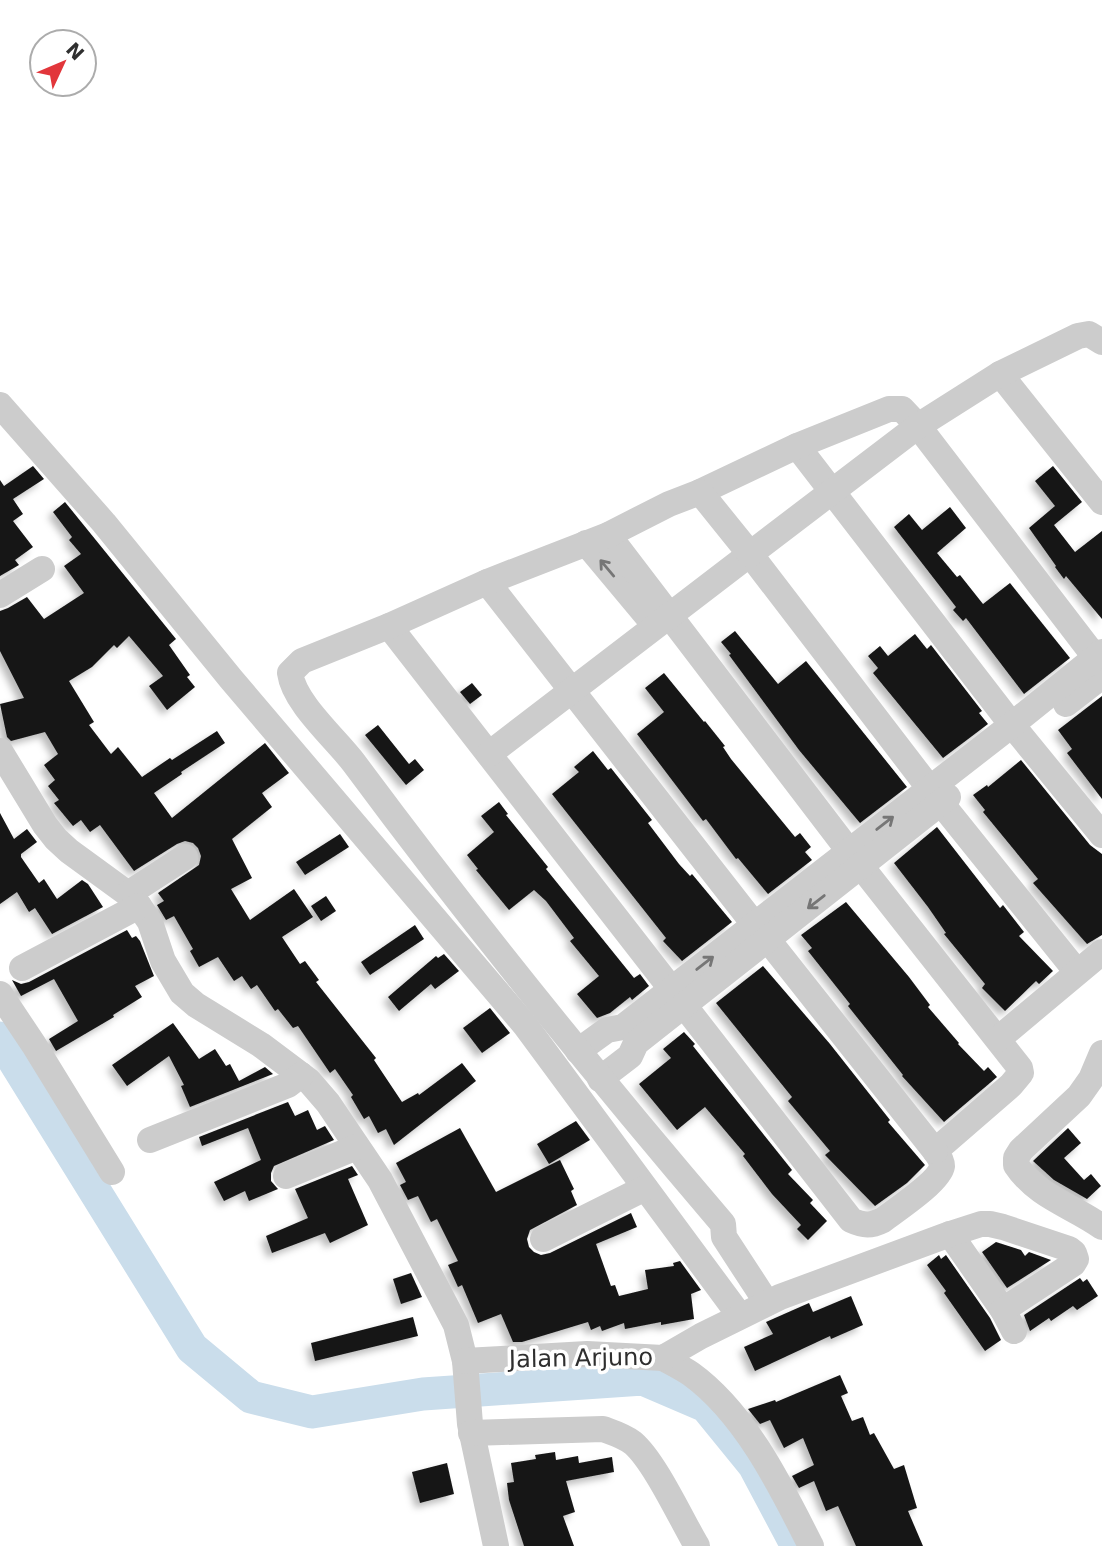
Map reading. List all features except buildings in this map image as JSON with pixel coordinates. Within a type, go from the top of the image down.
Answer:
[{"type":"street","points":[[489,754],[918,426],[1000,374],[1078,336],[1089,334],[1102,342]]},
{"type":"street","points":[[1000,374],[1102,502]]},
{"type":"street","points":[[0,405],[104,523],[231,679],[525,1026],[740,1316]]},
{"type":"street","points":[[579,1051],[607,1030],[629,1035],[936,796],[1100,663],[918,426],[902,409],[889,409],[797,446],[597,539],[486,582],[389,626],[302,661],[290,673],[292,684],[304,705],[345,751],[418,849],[600,1079],[723,1224],[724,1237],[774,1300]]},
{"type":"street","points":[[797,446],[1102,835]]},
{"type":"street","points":[[700,492],[936,796],[1077,972]]},
{"type":"street","points":[[597,539],[848,864],[1012,1085]]},
{"type":"street","points":[[0,595],[42,569]]},
{"type":"street","points":[[389,626],[851,1220],[862,1225],[874,1224],[934,1180],[942,1167],[942,1161],[486,582]]},
{"type":"street","points":[[0,751],[56,839],[133,900],[150,922],[163,961],[182,993],[301,1075],[328,1103],[380,1180],[456,1325],[466,1365],[470,1428],[496,1546]]},
{"type":"street","points":[[22,968],[133,900],[185,857]]},
{"type":"street","points":[[848,864],[1020,1068],[1021,1073],[1012,1085],[935,1151]]},
{"type":"street","points":[[998,1039],[1102,952]]},
{"type":"street","points":[[0,994],[112,1172]]},
{"type":"street","points":[[600,1079],[630,1056],[629,1035]]},
{"type":"street","points":[[1101,1224],[1059,1204],[1034,1186],[1016,1165],[1016,1158],[1021,1150],[1079,1096],[1091,1079],[1102,1053]]},
{"type":"street","points":[[150,1140],[288,1085],[301,1075]]},
{"type":"street","points":[[286,1176],[358,1147]]},
{"type":"street","points":[[543,1238],[645,1188]]},
{"type":"street","name":"Jalan Arjuno","points":[[466,1365],[587,1354],[663,1358],[774,1300],[950,1234],[990,1223],[1069,1249],[1076,1259],[1008,1320],[950,1234]]},
{"type":"street","points":[[663,1358],[690,1374],[718,1398],[740,1423],[786,1497],[811,1546]]},
{"type":"street","points":[[470,1428],[603,1429],[617,1434],[632,1442],[645,1456],[697,1546]]},
{"type":"waterway","points":[[0,1038],[192,1348],[251,1397],[312,1412],[423,1394],[643,1379],[706,1406],[754,1465],[797,1546]]}]
